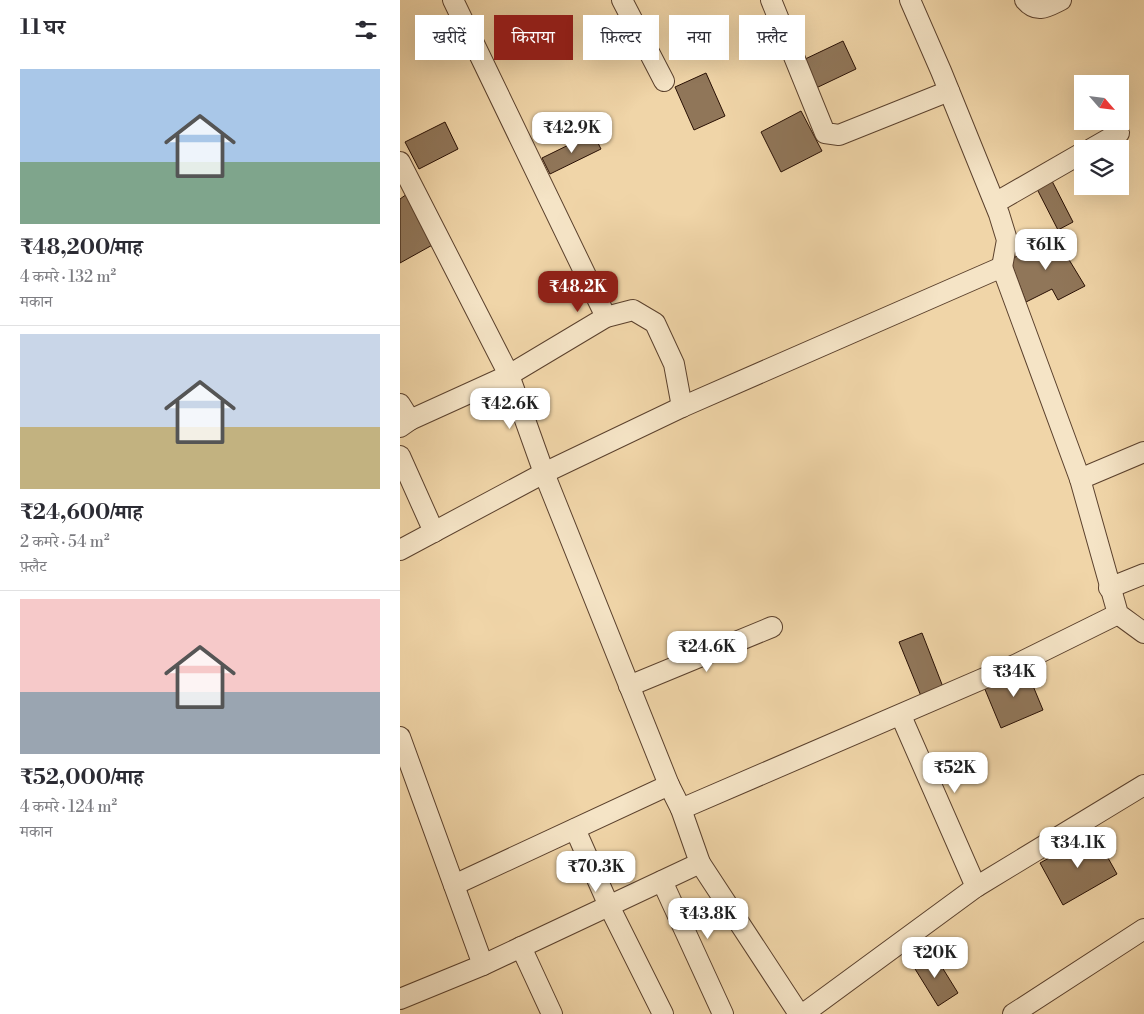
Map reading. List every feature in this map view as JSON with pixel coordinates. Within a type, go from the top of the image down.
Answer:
[{"type":"street","points":[[453,0],[606,317]]},
{"type":"street","points":[[622,0],[664,81]]},
{"type":"street","points":[[771,0],[824,133],[839,136],[949,92]]},
{"type":"street","points":[[910,0],[995,203],[1007,240],[1002,267],[1080,479],[1109,588],[1118,614],[1144,633]]},
{"type":"street","points":[[1025,0],[1034,8],[1042,9],[1061,0]]},
{"type":"street","points":[[1107,140],[1119,133]]},
{"type":"street","points":[[995,203],[1074,158]]},
{"type":"street","points":[[400,162],[509,375],[544,473],[669,785],[681,809],[700,863],[801,1014],[976,887],[1144,785]]},
{"type":"street","points":[[400,550],[544,473],[682,407],[1002,267]]},
{"type":"street","points":[[403,417],[509,375],[606,317],[633,310],[655,323],[674,364],[682,407]]},
{"type":"street","points":[[1080,479],[1144,452]]},
{"type":"street","points":[[400,456],[434,532]]},
{"type":"street","points":[[1109,588],[1144,574]]},
{"type":"street","points":[[681,809],[901,716],[1017,664],[1118,614]]},
{"type":"street","points":[[629,686],[772,627]]},
{"type":"street","points":[[901,716],[976,887]]},
{"type":"street","points":[[400,737],[483,965]]},
{"type":"street","points":[[454,885],[669,785]]},
{"type":"street","points":[[575,829],[609,906],[663,1014]]},
{"type":"street","points":[[400,999],[521,948],[700,863]]},
{"type":"street","points":[[662,881],[723,1014]]},
{"type":"street","points":[[1013,1014],[1144,929]]},
{"type":"street","points":[[521,948],[552,1014]]},
{"type":"building","points":[[843,41],[856,69],[814,89],[801,61]]},
{"type":"building","points":[[706,73],[725,116],[694,130],[675,87]]},
{"type":"building","points":[[801,111],[822,151],[781,172],[761,132]]},
{"type":"building","points":[[445,122],[458,149],[419,169],[405,142]]},
{"type":"building","points":[[593,133],[601,149],[550,174],[542,158]]},
{"type":"building","points":[[1052,181],[1073,222],[1058,230],[1037,189]]},
{"type":"building","points":[[407,194],[436,243],[400,263],[400,199]]},
{"type":"building","points":[[1054,235],[1085,286],[1058,300],[1052,289],[1026,302],[1010,260]]},
{"type":"building","points":[[922,633],[943,687],[921,696],[899,642]]},
{"type":"building","points":[[1026,669],[1043,710],[1001,728],[984,687]]},
{"type":"building","points":[[1094,833],[1117,874],[1063,905],[1040,863]]},
{"type":"building","points":[[932,951],[958,993],[938,1006],[912,964]]}]
